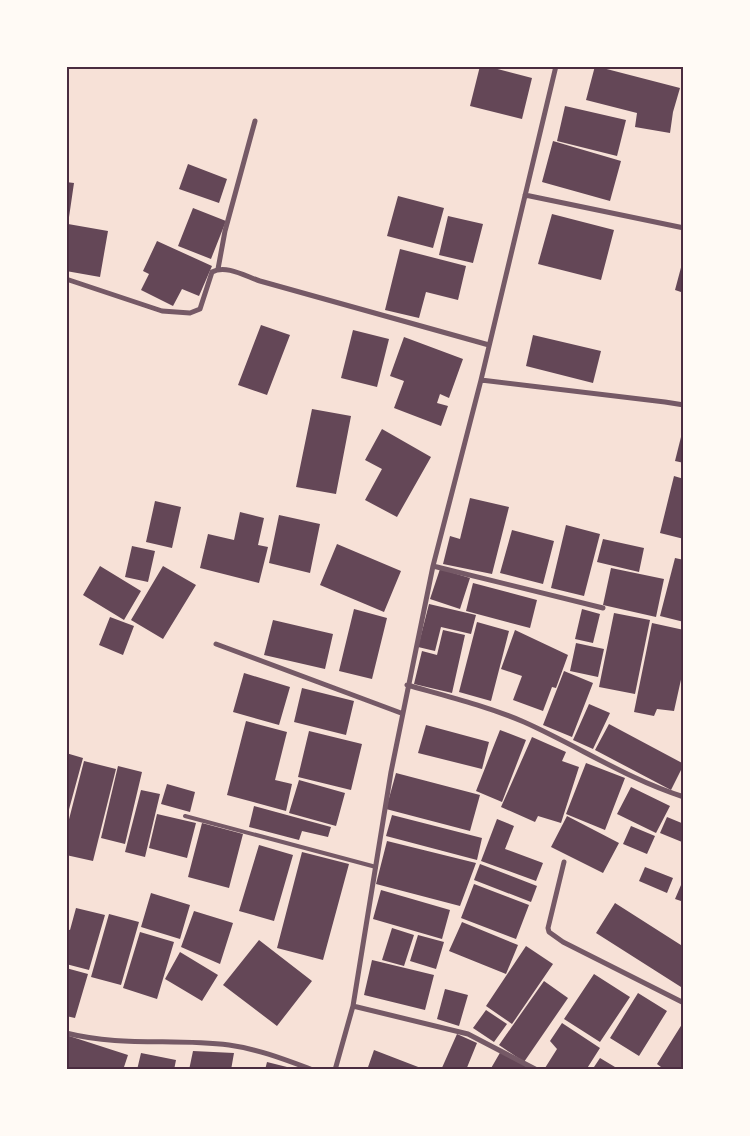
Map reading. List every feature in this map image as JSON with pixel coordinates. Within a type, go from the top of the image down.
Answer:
[{"type":"street","points":[[335,1070],[353,1006],[407,685],[433,566],[481,380],[556,66]]},
{"type":"street","points":[[218,269],[225,231],[255,121]]},
{"type":"street","points":[[525,195],[684,228]]},
{"type":"street","points":[[66,278],[162,311],[190,313],[200,309],[212,272],[218,269],[227,269],[260,282],[489,345]]},
{"type":"street","points":[[481,380],[665,402],[684,406]]},
{"type":"street","points":[[433,566],[603,608]]},
{"type":"street","points":[[216,644],[402,713]]},
{"type":"street","points":[[407,685],[522,721],[615,768],[668,792],[684,797]]},
{"type":"street","points":[[564,862],[548,928],[549,932],[563,942],[684,1003]]},
{"type":"street","points":[[353,1006],[468,1034],[537,1070]]},
{"type":"street","points":[[66,1033],[125,1042],[208,1043],[244,1048],[313,1070]]},
{"type":"lane","points":[[185,816],[376,867]]},
{"type":"building","points":[[480,66],[532,78],[522,119],[470,106]]},
{"type":"building","points":[[595,66],[680,88],[673,112],[670,133],[635,127],[637,113],[586,100]]},
{"type":"building","points":[[565,106],[626,120],[617,156],[557,141]]},
{"type":"building","points":[[553,141],[621,161],[610,201],[542,182]]},
{"type":"building","points":[[188,164],[227,179],[219,203],[179,189]]},
{"type":"building","points":[[66,182],[74,183],[68,224],[108,231],[100,277],[66,271]]},
{"type":"building","points":[[398,196],[444,208],[433,248],[387,236]]},
{"type":"building","points":[[193,208],[226,221],[211,259],[178,246]]},
{"type":"building","points":[[552,214],[614,230],[601,280],[538,264]]},
{"type":"building","points":[[448,216],[483,224],[473,263],[439,255]]},
{"type":"building","points":[[157,241],[212,266],[199,296],[182,289],[173,306],[141,290],[149,274],[143,271]]},
{"type":"building","points":[[400,249],[466,266],[458,300],[426,292],[419,318],[385,310]]},
{"type":"building","points":[[684,260],[684,293],[675,290]]},
{"type":"building","points":[[261,325],[290,335],[267,395],[238,385]]},
{"type":"building","points":[[353,330],[389,339],[377,387],[341,378]]},
{"type":"building","points":[[533,335],[601,351],[593,383],[526,366]]},
{"type":"building","points":[[404,337],[463,359],[449,398],[440,394],[437,403],[448,406],[441,426],[394,408],[404,381],[390,376]]},
{"type":"building","points":[[312,409],[351,416],[336,494],[296,487]]},
{"type":"building","points":[[382,429],[431,457],[397,517],[365,500],[382,469],[365,460]]},
{"type":"building","points":[[684,429],[684,463],[675,461]]},
{"type":"building","points":[[674,476],[684,479],[684,539],[660,533]]},
{"type":"building","points":[[470,498],[509,507],[492,574],[443,564],[450,536],[460,539]]},
{"type":"building","points":[[155,501],[181,507],[172,548],[146,542]]},
{"type":"building","points":[[240,512],[264,518],[258,545],[268,547],[259,583],[200,568],[208,534],[234,540]]},
{"type":"building","points":[[279,515],[320,524],[310,573],[269,563]]},
{"type":"building","points":[[566,525],[600,534],[584,596],[551,588]]},
{"type":"building","points":[[512,530],[554,541],[543,584],[500,573]]},
{"type":"building","points":[[603,539],[644,548],[639,572],[597,562]]},
{"type":"building","points":[[337,544],[401,571],[384,612],[320,585]]},
{"type":"building","points":[[132,546],[155,551],[148,582],[125,577]]},
{"type":"building","points":[[675,558],[684,560],[684,622],[660,616]]},
{"type":"building","points":[[100,566],[141,591],[124,620],[83,595]]},
{"type":"building","points":[[163,566],[196,585],[163,639],[131,620]]},
{"type":"building","points":[[611,568],[664,579],[656,617],[603,605]]},
{"type":"building","points":[[440,569],[470,578],[460,609],[430,599]]},
{"type":"building","points":[[473,583],[537,600],[530,628],[466,611]]},
{"type":"building","points":[[429,604],[476,615],[471,634],[441,627],[435,651],[418,647]]},
{"type":"building","points":[[354,609],[387,618],[372,679],[339,671]]},
{"type":"building","points":[[582,609],[600,614],[593,643],[575,639]]},
{"type":"building","points":[[614,613],[650,620],[635,694],[599,687]]},
{"type":"building","points":[[110,617],[134,626],[123,655],[99,645]]},
{"type":"building","points":[[273,620],[333,634],[325,669],[264,655]]},
{"type":"building","points":[[477,622],[509,631],[491,701],[459,692]]},
{"type":"building","points":[[652,623],[684,630],[684,666],[674,711],[657,709],[654,716],[634,712]]},
{"type":"building","points":[[443,630],[465,635],[452,693],[414,684],[422,651],[437,655]]},
{"type":"building","points":[[515,630],[568,655],[556,688],[552,687],[543,711],[513,700],[522,676],[501,669]]},
{"type":"building","points":[[576,643],[604,649],[598,677],[570,671]]},
{"type":"building","points":[[564,671],[593,683],[572,737],[543,725]]},
{"type":"building","points":[[244,673],[290,687],[279,725],[233,712]]},
{"type":"building","points":[[302,688],[354,701],[346,735],[294,722]]},
{"type":"building","points":[[589,704],[610,713],[593,749],[573,740]]},
{"type":"building","points":[[246,721],[287,732],[275,780],[292,784],[286,811],[227,795]]},
{"type":"building","points":[[609,724],[684,764],[671,790],[595,750]]},
{"type":"building","points":[[426,725],[489,742],[482,769],[418,753]]},
{"type":"building","points":[[500,730],[526,740],[502,802],[476,791]]},
{"type":"building","points":[[309,731],[362,744],[351,790],[298,777]]},
{"type":"building","points":[[532,737],[566,752],[562,761],[579,767],[561,823],[538,816],[535,822],[501,807]]},
{"type":"building","points":[[66,753],[83,758],[68,813],[66,813]]},
{"type":"building","points":[[84,761],[116,769],[93,861],[66,855],[66,831]]},
{"type":"building","points":[[586,763],[625,778],[605,830],[566,814]]},
{"type":"building","points":[[118,766],[142,772],[125,844],[101,838]]},
{"type":"building","points":[[396,773],[480,795],[470,831],[386,809]]},
{"type":"building","points":[[299,780],[345,793],[336,826],[289,813]]},
{"type":"building","points":[[167,784],[195,792],[190,812],[161,804]]},
{"type":"building","points":[[631,787],[670,806],[656,833],[617,814]]},
{"type":"building","points":[[141,790],[160,794],[145,857],[125,852]]},
{"type":"building","points":[[254,806],[331,827],[328,837],[302,831],[299,840],[249,827]]},
{"type":"building","points":[[157,814],[196,823],[187,858],[149,848]]},
{"type":"building","points":[[392,815],[482,838],[477,860],[386,836]]},
{"type":"building","points":[[567,816],[619,843],[603,873],[551,847]]},
{"type":"building","points":[[667,817],[684,824],[682,842],[660,833]]},
{"type":"building","points":[[497,819],[514,826],[505,849],[543,863],[536,881],[481,861]]},
{"type":"building","points":[[202,823],[243,834],[229,888],[188,877]]},
{"type":"building","points":[[631,826],[655,836],[647,854],[623,844]]},
{"type":"building","points":[[387,841],[476,863],[460,906],[376,884]]},
{"type":"building","points":[[259,845],[293,855],[274,921],[239,911]]},
{"type":"building","points":[[302,852],[349,864],[323,960],[277,948]]},
{"type":"building","points":[[480,864],[537,886],[531,902],[474,880]]},
{"type":"building","points":[[645,867],[673,878],[667,893],[639,881]]},
{"type":"building","points":[[684,878],[684,902],[675,899]]},
{"type":"building","points":[[474,884],[529,905],[516,939],[461,918]]},
{"type":"building","points":[[381,890],[450,910],[442,939],[373,919]]},
{"type":"building","points":[[151,893],[190,905],[180,939],[141,927]]},
{"type":"building","points":[[615,903],[684,947],[684,982],[681,987],[596,933]]},
{"type":"building","points":[[76,908],[105,915],[89,970],[66,964],[66,929],[70,930]]},
{"type":"building","points":[[194,911],[233,923],[220,964],[181,947]]},
{"type":"building","points":[[109,914],[139,922],[121,985],[91,977]]},
{"type":"building","points":[[462,922],[518,945],[506,974],[449,951]]},
{"type":"building","points":[[392,928],[414,935],[404,966],[382,960]]},
{"type":"building","points":[[140,932],[174,942],[157,999],[123,988]]},
{"type":"building","points":[[418,935],[444,942],[436,969],[410,961]]},
{"type":"building","points":[[259,940],[312,981],[277,1026],[223,985]]},
{"type":"building","points":[[526,946],[553,964],[512,1024],[486,1006]]},
{"type":"building","points":[[180,952],[218,975],[202,1001],[165,979]]},
{"type":"building","points":[[372,960],[434,975],[425,1010],[364,995]]},
{"type":"building","points":[[66,968],[88,974],[75,1018],[66,1016]]},
{"type":"building","points":[[594,974],[630,997],[600,1042],[564,1019]]},
{"type":"building","points":[[544,981],[568,998],[524,1062],[499,1045]]},
{"type":"building","points":[[445,989],[468,995],[459,1026],[437,1019]]},
{"type":"building","points":[[638,993],[667,1011],[639,1056],[610,1038]]},
{"type":"building","points":[[486,1010],[507,1024],[494,1042],[473,1028]]},
{"type":"building","points":[[684,1021],[684,1070],[665,1070],[657,1064]]},
{"type":"building","points":[[562,1023],[600,1048],[586,1070],[549,1070],[545,1068],[557,1049],[550,1041]]},
{"type":"building","points":[[457,1034],[477,1043],[466,1070],[441,1070]]},
{"type":"building","points":[[66,1035],[128,1055],[123,1070],[66,1070]]},
{"type":"building","points":[[374,1050],[426,1070],[367,1070]]},
{"type":"building","points":[[193,1051],[234,1053],[231,1070],[189,1070]]},
{"type":"building","points":[[501,1051],[527,1067],[526,1070],[490,1070]]},
{"type":"building","points":[[141,1053],[176,1060],[174,1070],[137,1070]]},
{"type":"building","points":[[600,1058],[620,1070],[592,1070]]},
{"type":"building","points":[[267,1062],[295,1069],[295,1070],[265,1070]]}]
